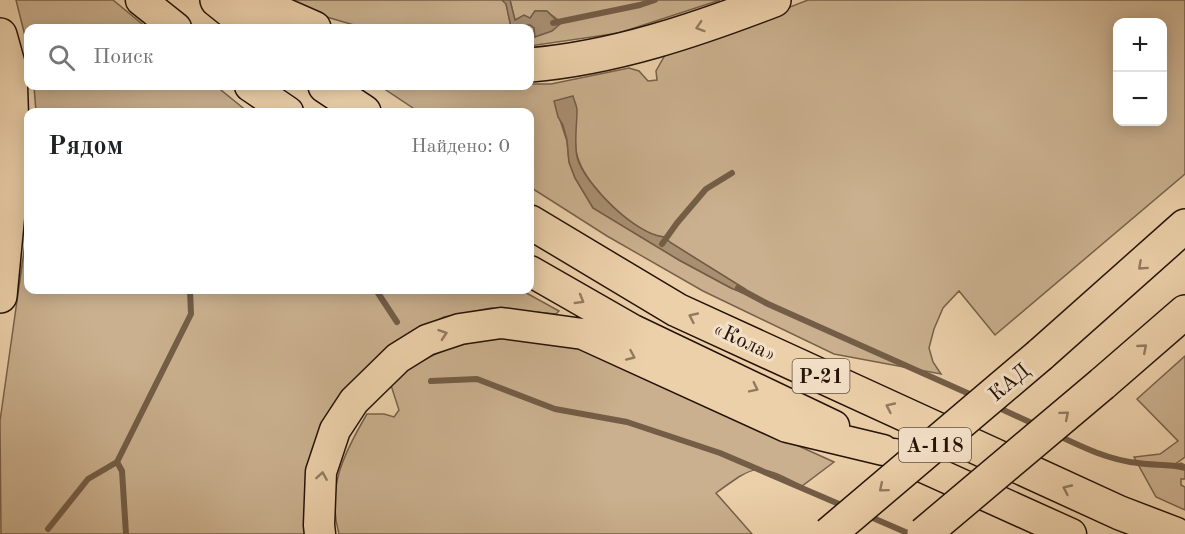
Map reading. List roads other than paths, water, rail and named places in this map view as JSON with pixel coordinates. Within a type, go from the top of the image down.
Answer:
[{"type":"highway","points":[[217,0],[247,24]]},
{"type":"highway","points":[[250,0],[305,24]]},
{"type":"highway","points":[[534,64],[583,58],[642,44],[707,25],[774,0]]},
{"type":"highway","points":[[0,35],[10,71],[13,160],[0,296]]},
{"type":"highway","points":[[331,90],[358,108]]},
{"type":"highway","name":"«Кола»","points":[[534,224],[677,310],[1120,513]]},
{"type":"highway","name":"КАД","points":[[830,534],[1040,356],[1185,226]]},
{"type":"highway","name":"А-118","points":[[924,534],[1185,312]]},
{"type":"highway","points":[[1120,513],[1175,534]]},
{"type":"main road","points":[[141,0],[171,24]]},
{"type":"main road","points":[[256,90],[282,108]]},
{"type":"main road","name":"«Кола»","points":[[534,273],[633,330],[883,450],[1071,534]]},
{"type":"main road","points":[[320,534],[318,525],[321,472],[335,430],[354,401],[398,358],[427,340],[460,328],[501,323],[583,334],[787,427],[883,450]]},
{"type":"main road","name":"«Кола»","points":[[1120,513],[1164,534]]},
{"type":"waterway","points":[[553,23],[655,0]]},
{"type":"waterway","points":[[662,244],[706,189],[732,173]]},
{"type":"waterway","points":[[738,288],[768,304],[974,396]]},
{"type":"waterway","points":[[48,529],[88,479],[117,462],[191,314],[190,294]]},
{"type":"waterway","points":[[379,294],[397,322]]},
{"type":"waterway","points":[[431,381],[477,379],[555,409],[627,422],[720,453],[846,507]]},
{"type":"waterway","points":[[997,407],[1036,425]]},
{"type":"waterway","points":[[1057,435],[1117,459],[1185,468]]},
{"type":"waterway","points":[[117,462],[122,471],[126,534]]},
{"type":"waterway","points":[[866,515],[910,534]]}]
